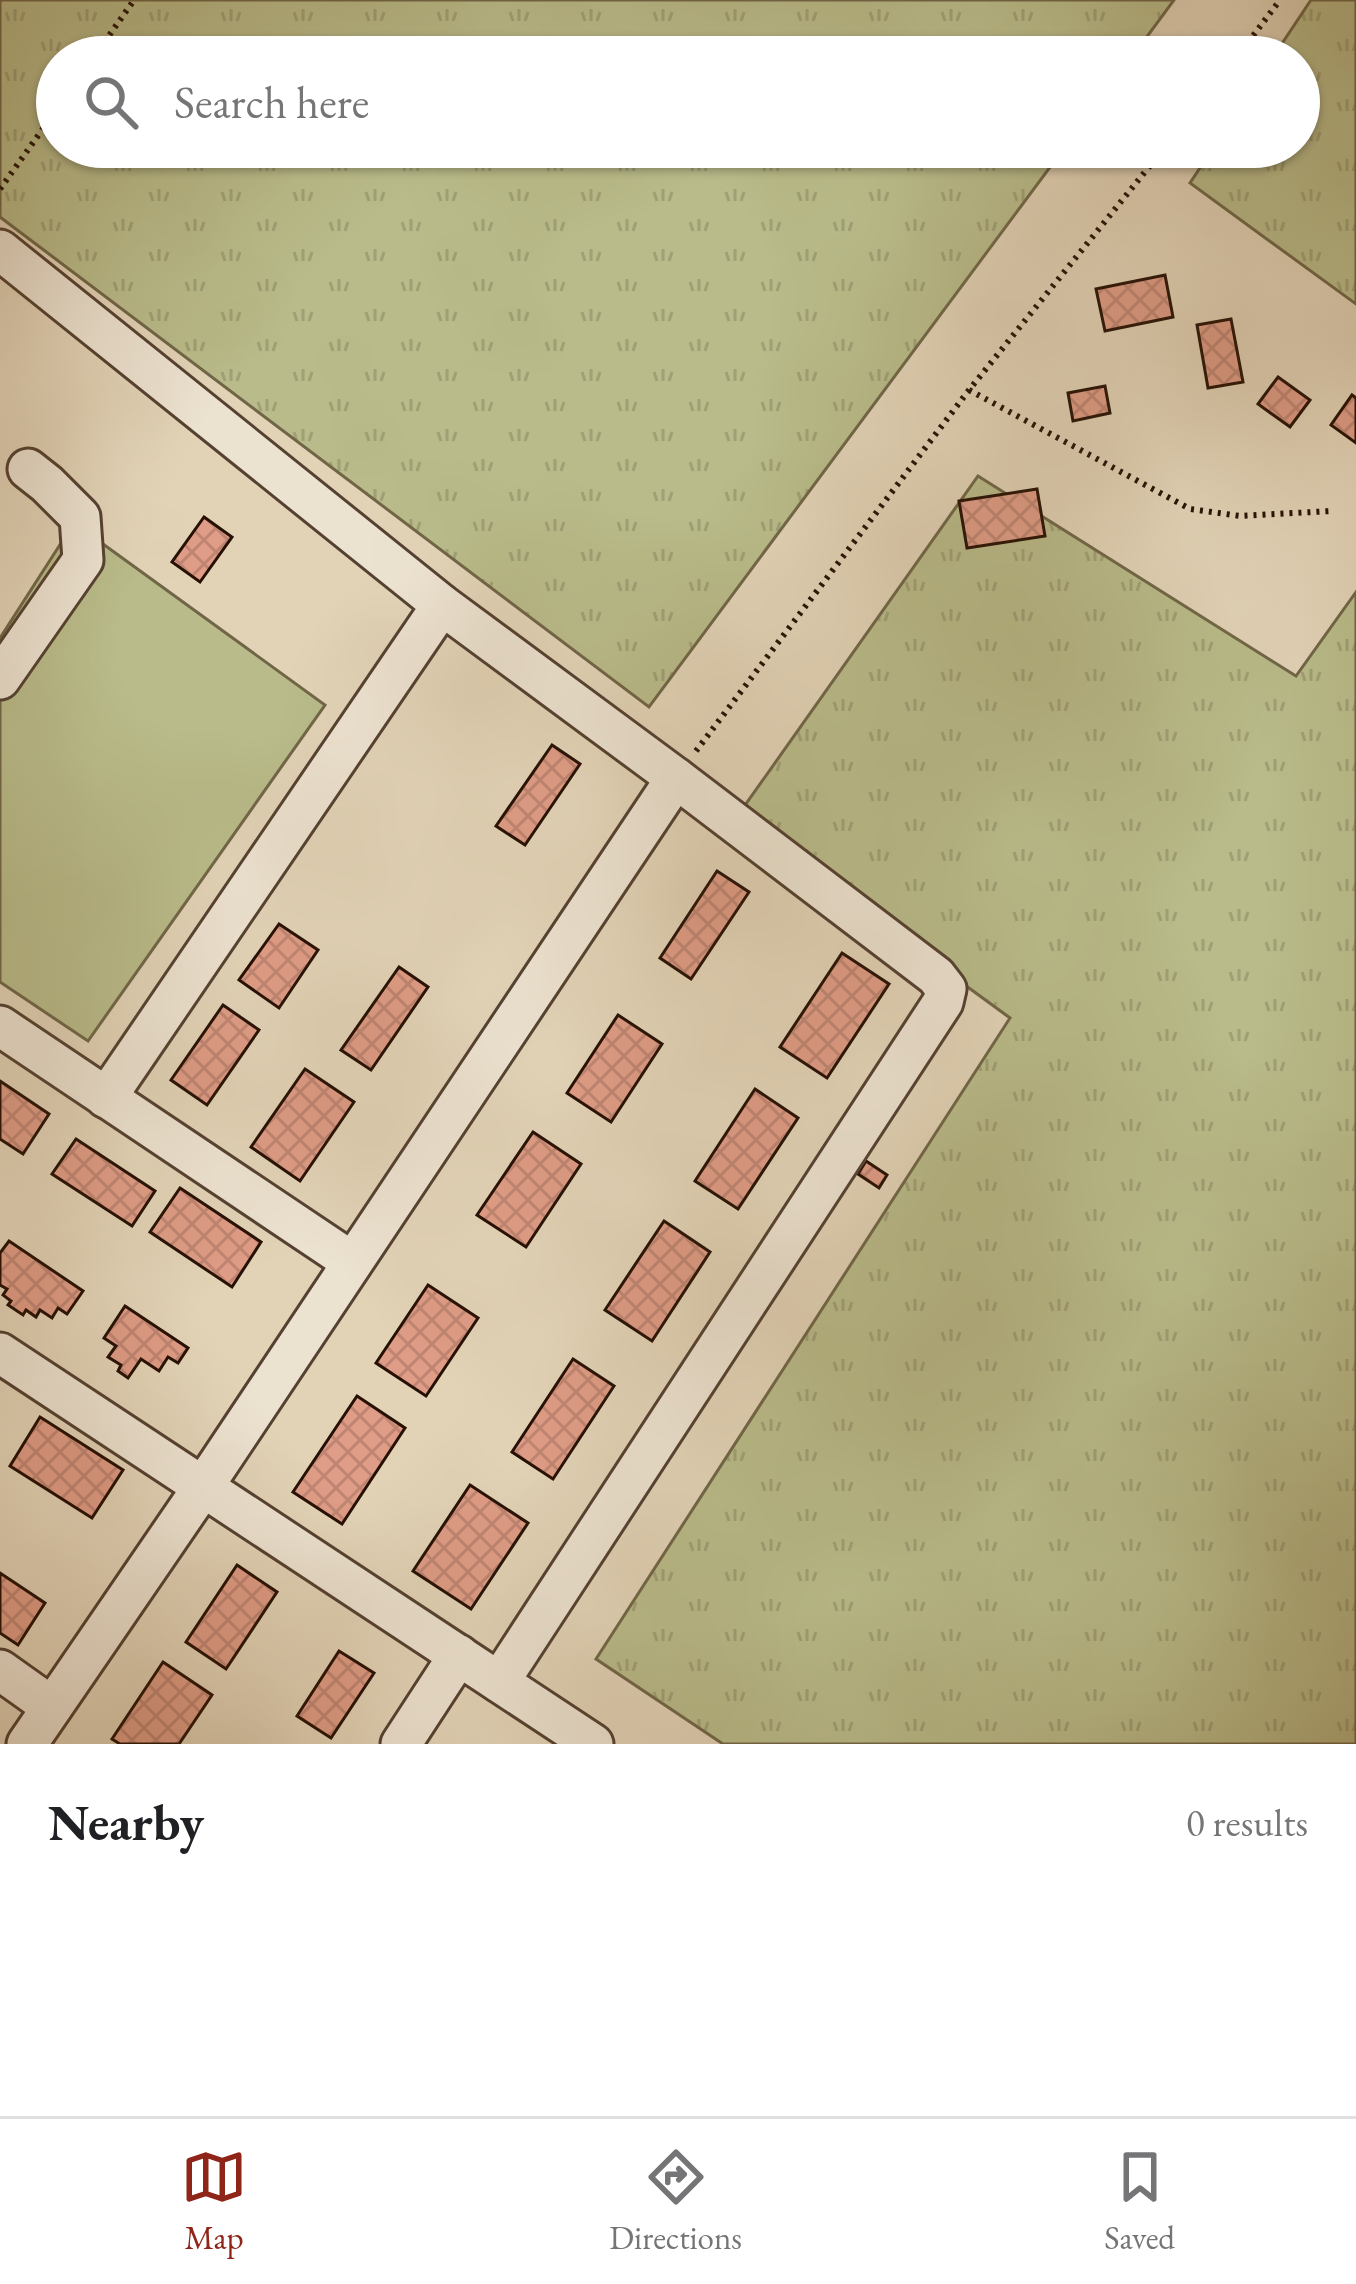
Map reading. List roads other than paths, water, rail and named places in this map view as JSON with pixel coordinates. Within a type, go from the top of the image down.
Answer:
[{"type":"street","points":[[0,250],[442,605],[936,976],[946,989],[943,1002],[499,1682]]},
{"type":"street","points":[[0,680],[83,560],[80,517],[28,469]]},
{"type":"street","points":[[106,1098],[442,605]]},
{"type":"street","points":[[27,1744],[676,778]]},
{"type":"street","points":[[0,1026],[352,1262]]},
{"type":"street","points":[[0,1353],[592,1744]]},
{"type":"street","points":[[401,1744],[459,1655]]},
{"type":"street","points":[[0,1670],[52,1707]]}]
